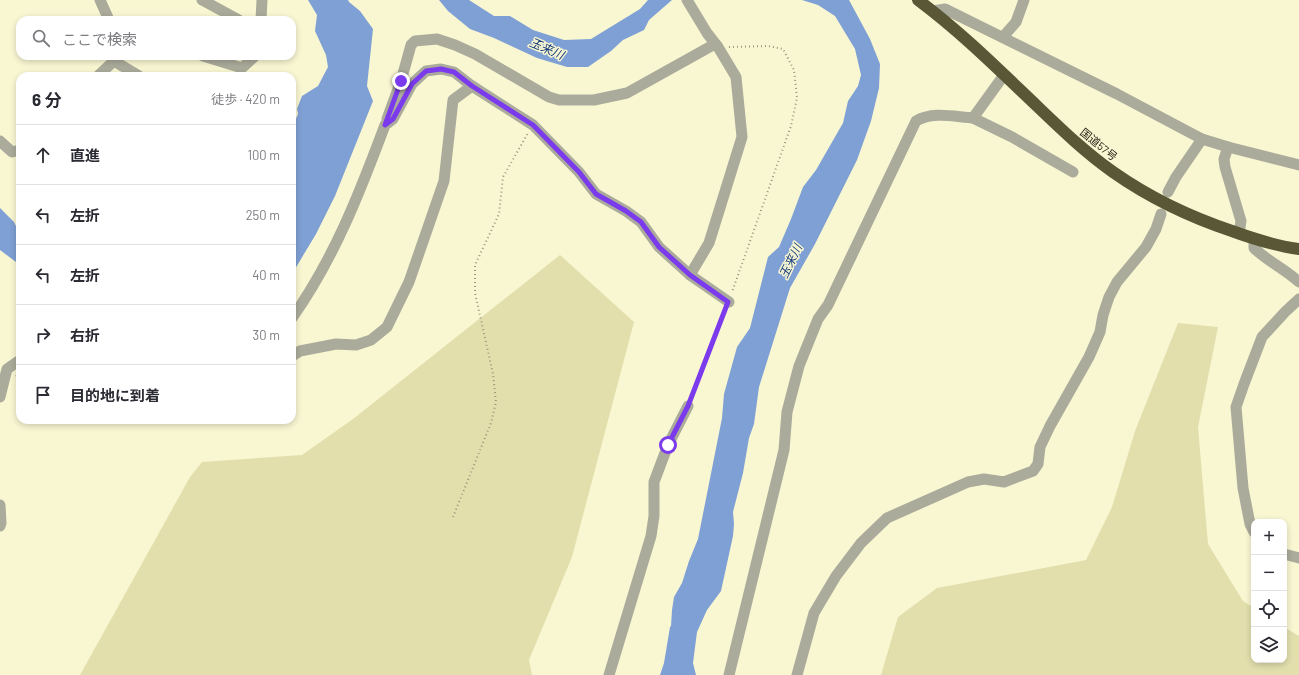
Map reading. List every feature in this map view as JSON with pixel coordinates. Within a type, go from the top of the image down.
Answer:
[{"type":"highway","name":"国道57号","points":[[918,0],[959,32],[1093,157],[1120,176],[1175,208],[1202,221],[1239,234],[1299,249]]},
{"type":"street","points":[[100,0],[107,16]]},
{"type":"street","points":[[202,0],[232,16]]},
{"type":"street","points":[[261,16],[262,0]]},
{"type":"street","points":[[687,0],[736,77],[742,137],[709,243],[690,275]]},
{"type":"street","points":[[1003,37],[1016,22],[1024,0]]},
{"type":"street","points":[[933,11],[945,9],[1118,94],[1202,139],[1299,165]]},
{"type":"street","points":[[296,313],[333,251],[360,191],[401,81],[411,45],[415,41],[437,39],[455,45],[475,54],[549,97],[559,100],[594,100],[627,93],[716,45]]},
{"type":"street","points":[[102,72],[114,60]]},
{"type":"street","points":[[119,60],[134,72]]},
{"type":"street","points":[[216,60],[242,68],[250,60]]},
{"type":"street","points":[[385,125],[393,119],[412,84],[426,71],[441,69],[454,72],[472,86],[533,125],[579,172],[596,194],[626,211],[641,222],[659,247],[690,275],[728,302]]},
{"type":"street","points":[[973,118],[1004,75]]},
{"type":"street","points":[[296,354],[300,351],[336,344],[356,345],[372,340],[387,327],[409,282],[444,182],[453,100],[472,86]]},
{"type":"street","points":[[729,675],[784,450],[787,412],[799,366],[818,319],[828,305],[916,121],[923,117],[936,115],[973,118],[1012,136],[1073,172]]},
{"type":"street","points":[[1168,192],[1202,139]]},
{"type":"street","points":[[0,141],[12,152],[16,151]]},
{"type":"street","points":[[1228,147],[1224,159],[1225,167],[1241,221],[1239,234]]},
{"type":"street","points":[[797,675],[814,613],[836,576],[862,543],[887,518],[968,482],[984,479],[1004,482],[1033,471],[1038,464],[1040,447],[1050,426],[1070,391],[1100,332],[1103,315],[1109,297],[1117,282],[1146,247],[1156,229],[1161,214]]},
{"type":"street","points":[[1254,238],[1254,248],[1262,256],[1289,273],[1299,282]]},
{"type":"street","points":[[1251,526],[1243,488],[1236,407],[1262,337],[1299,299]]},
{"type":"street","points":[[0,397],[4,365],[16,361]]},
{"type":"street","points":[[609,675],[651,536],[654,516],[654,482],[668,445],[688,406]]},
{"type":"street","points":[[0,505],[0,526]]},
{"type":"street","points":[[1287,555],[1299,558]]},
{"type":"path","points":[[688,406],[728,302],[791,126],[797,98],[794,70],[783,49],[768,46],[716,45]]},
{"type":"path","points":[[453,517],[491,423],[496,402],[493,374],[475,293],[475,265],[499,214],[503,177],[533,125]]},
{"type":"shaded area","points":[[560,255],[634,322],[572,557],[529,660],[532,675],[80,675],[190,477],[202,462],[302,455],[353,419]]},
{"type":"shaded area","points":[[1178,323],[1218,327],[1198,427],[1208,544],[1243,601],[1251,606],[1251,663],[1287,663],[1287,629],[1299,636],[1299,675],[881,675],[898,617],[937,588],[1086,560],[1112,507],[1135,431]]},
{"type":"water","points":[[308,0],[348,0],[360,11],[373,29],[367,86],[373,101],[335,196],[316,234],[296,267],[296,179],[303,167],[303,145],[312,128],[300,122],[297,109],[302,96],[318,86],[328,67],[326,55],[315,31],[317,15]]},
{"type":"water","points":[[439,0],[469,0],[494,16],[510,16],[533,30],[564,40],[591,39],[640,9],[648,0],[672,0],[649,20],[644,30],[623,40],[611,51],[588,67],[567,67],[537,58],[494,38],[470,29],[448,11]]},
{"type":"water","points":[[802,0],[849,0],[870,39],[880,64],[879,88],[871,121],[857,160],[815,244],[790,288],[759,387],[754,424],[749,438],[743,473],[733,512],[733,536],[721,591],[707,610],[697,632],[693,663],[696,675],[660,675],[664,663],[671,626],[674,597],[682,583],[698,539],[722,418],[724,394],[737,347],[750,328],[768,257],[779,247],[803,187],[816,170],[843,123],[848,101],[858,86],[861,75],[855,49],[835,16],[818,5]]},
{"type":"water","points":[[0,208],[14,222],[16,226],[16,262],[0,250]]},
{"type":"waterway","name":"玉来川","points":[[296,182],[301,161],[304,124],[315,100]]},
{"type":"route","points":[[401,81],[385,125],[393,119],[412,84],[426,71],[441,69],[454,72],[472,86],[533,125],[579,172],[596,194],[626,211],[641,222],[659,247],[690,275],[728,302],[688,406],[668,445]]}]
